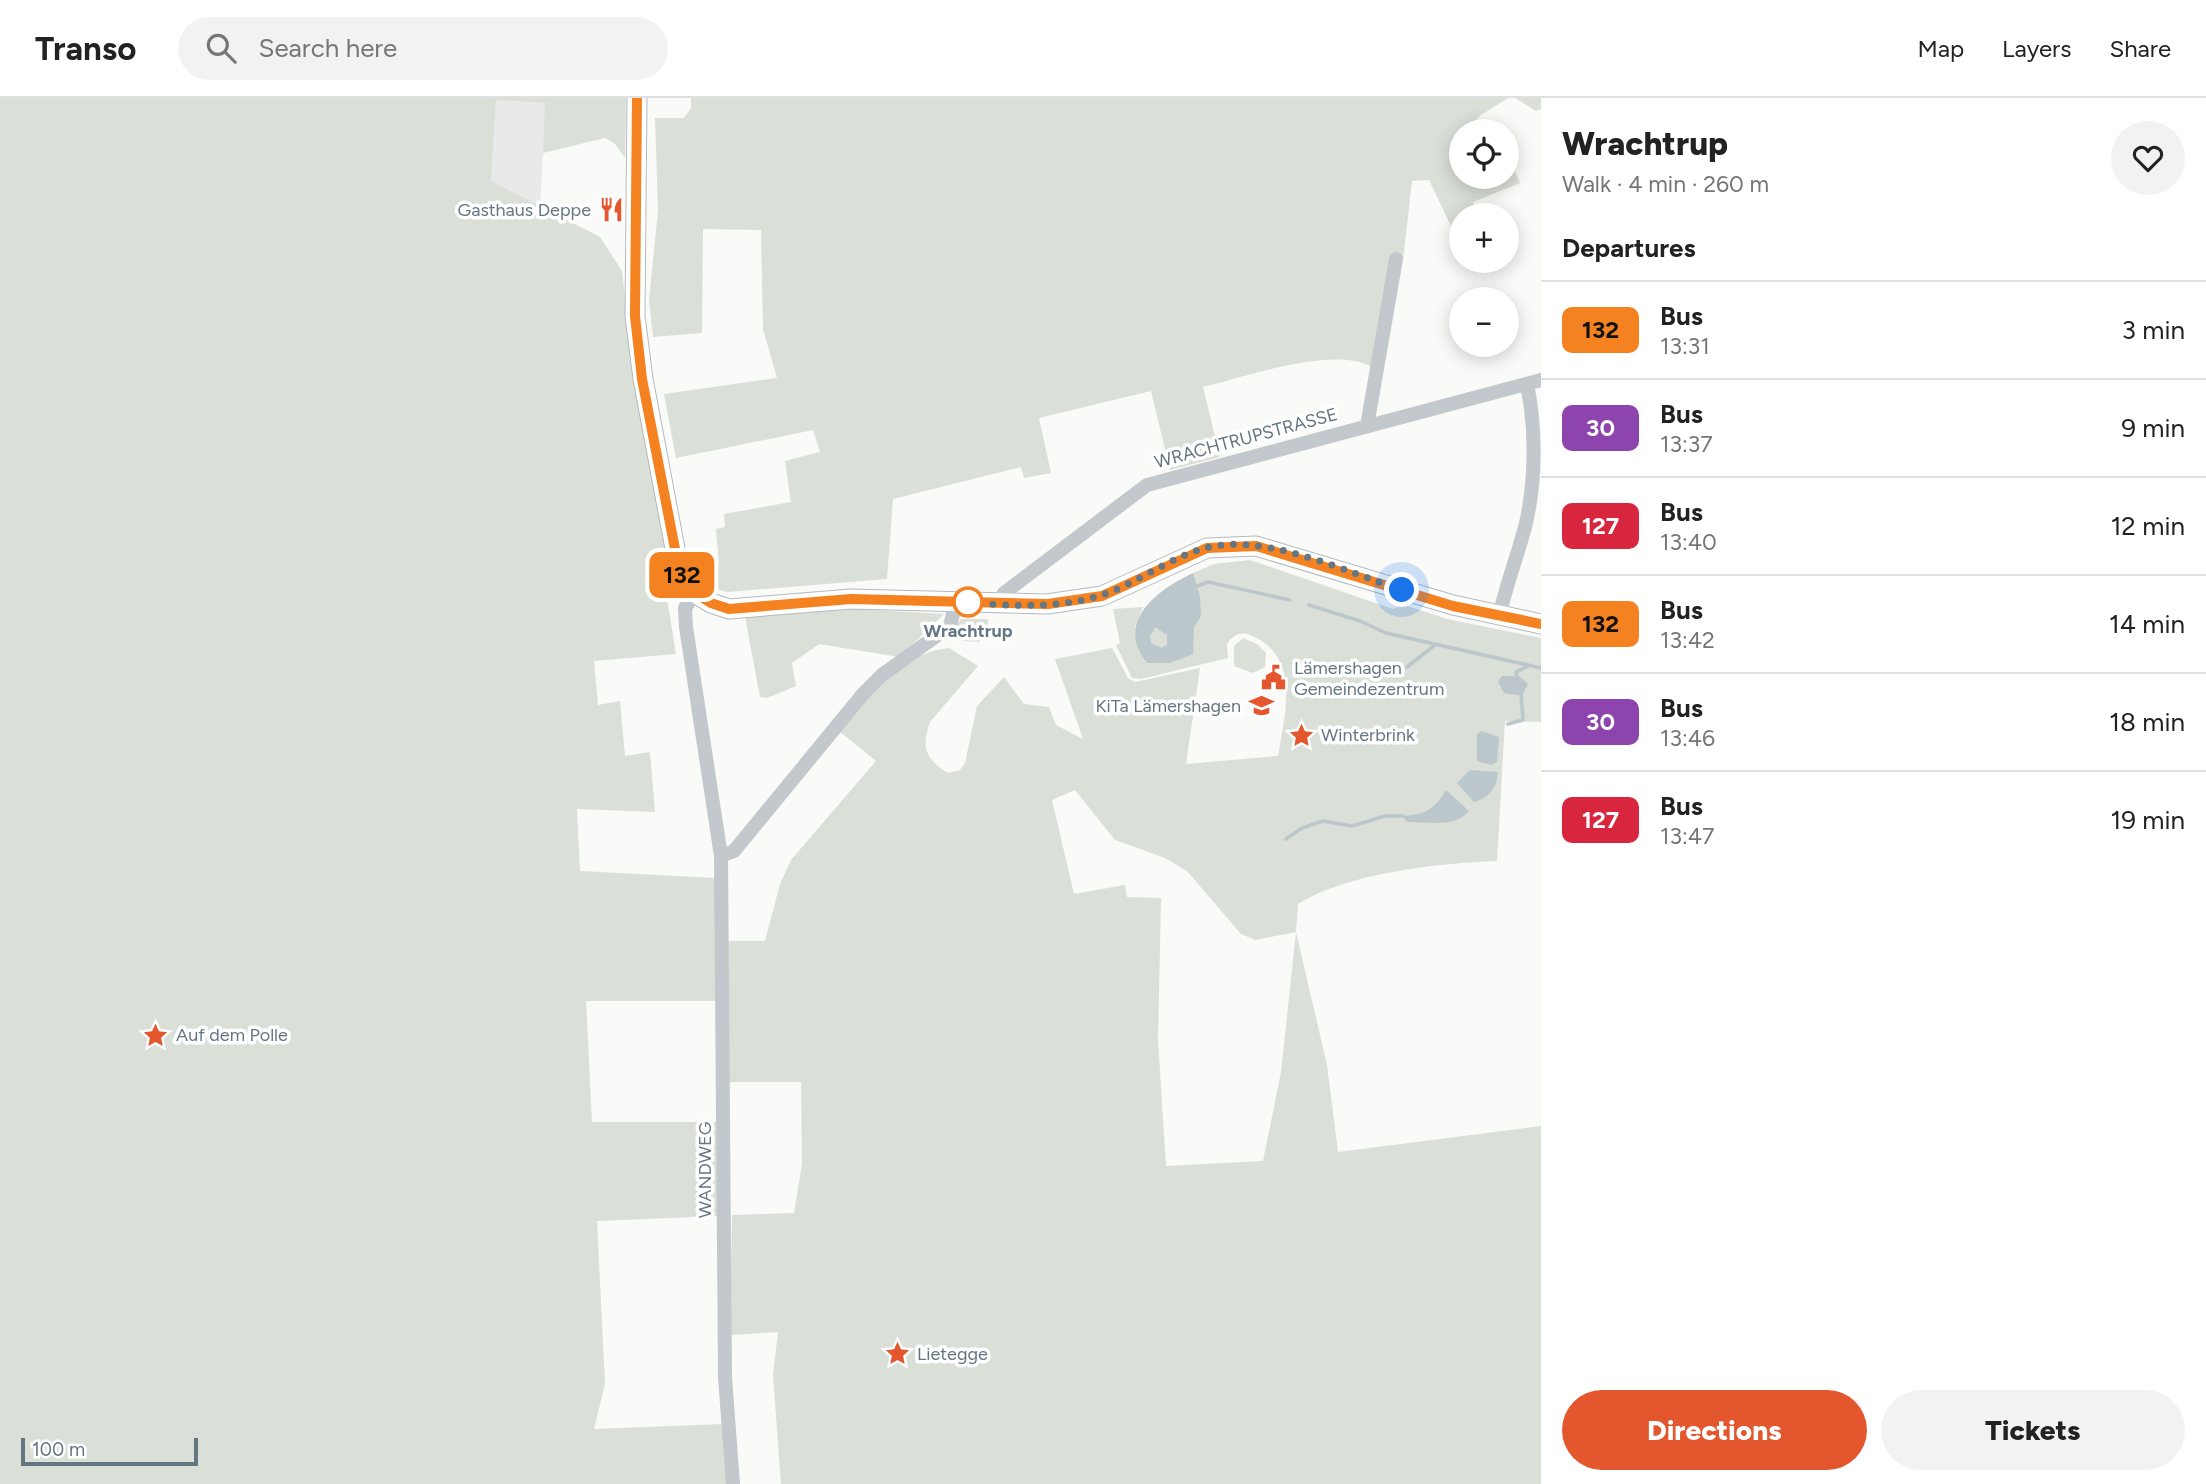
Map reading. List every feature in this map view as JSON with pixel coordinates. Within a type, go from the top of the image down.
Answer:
[{"type":"main road","points":[[637,98],[637,340],[680,572],[695,593],[711,603],[729,609],[851,599],[999,604],[1066,603],[1090,599],[1191,553],[1224,545],[1240,545],[1279,551],[1453,606],[1541,624]]},
{"type":"street","points":[[1367,426],[1396,260]]},
{"type":"street","points":[[1499,617],[1536,495],[1531,415],[1534,382]]},
{"type":"street","name":"WRACHTRUPSTRASSE","points":[[999,604],[1004,593],[1147,485],[1534,382]]},
{"type":"street","name":"WANDWEG","points":[[695,593],[685,608],[686,627],[721,856],[726,1377],[733,1484]]},
{"type":"street","points":[[721,856],[734,851],[863,694],[882,675],[950,626],[956,602]]},
{"type":"shaded area","points":[[0,98],[626,98],[625,158],[615,144],[605,138],[543,153],[545,103],[496,100],[491,181],[600,237],[622,271],[635,388],[667,560],[673,577],[667,599],[676,654],[594,661],[598,705],[620,701],[625,756],[650,752],[655,812],[577,809],[580,871],[716,878],[717,1001],[586,1001],[592,1122],[718,1122],[719,1216],[597,1221],[605,1384],[594,1429],[724,1424],[727,1484],[0,1484]]},
{"type":"shaded area","points":[[691,98],[1508,98],[1477,119],[1449,119],[1449,189],[1505,189],[1473,203],[1449,203],[1449,222],[1429,180],[1412,181],[1403,260],[1399,262],[1374,368],[1337,359],[1314,361],[1266,370],[1203,387],[1220,457],[1170,470],[1151,391],[1039,418],[1051,473],[1024,478],[1021,467],[893,499],[887,579],[727,592],[716,589],[700,577],[719,564],[716,529],[725,527],[724,514],[791,502],[785,461],[820,452],[813,430],[676,458],[664,394],[777,378],[763,329],[761,230],[703,229],[702,333],[653,337],[649,300],[658,210],[655,118],[684,118],[691,108]]},
{"type":"shaded area","points":[[1515,98],[1541,98],[1541,109],[1536,111]]},
{"type":"shaded area","points":[[496,100],[546,103],[540,207],[491,181]]},
{"type":"shaded area","points":[[1250,560],[1393,609],[1404,605],[1447,619],[1541,638],[1541,722],[1505,721],[1497,861],[1422,867],[1342,884],[1298,904],[1296,932],[1327,1065],[1338,1152],[1541,1126],[1541,1484],[781,1484],[773,1375],[778,1332],[730,1335],[732,1215],[794,1213],[802,1164],[801,1082],[727,1082],[726,941],[765,941],[780,884],[791,860],[876,761],[839,731],[887,679],[901,667],[932,651],[949,648],[978,666],[930,722],[927,731],[927,752],[934,763],[948,773],[960,770],[965,763],[977,706],[1004,677],[1024,704],[1049,707],[1056,725],[1083,739],[1055,659],[1112,648],[1128,678],[1135,682],[1200,668],[1186,764],[1278,756],[1286,687],[1284,671],[1266,644],[1250,635],[1240,634],[1227,644],[1228,658],[1141,679],[1132,678],[1116,645],[1120,643],[1113,609],[1143,607],[1135,627],[1147,663],[1194,627],[1200,596],[1193,573],[1214,564]],"holes":[[[1075,790],[1115,840],[1165,858],[1187,871],[1241,934],[1255,940],[1296,932],[1281,1072],[1263,1161],[1166,1166],[1158,1040],[1161,898],[1127,897],[1125,885],[1074,894],[1052,800]]]},
{"type":"shaded area","points":[[1193,573],[1200,596],[1201,616],[1194,627],[1193,654],[1170,663],[1147,663],[1138,648],[1135,634],[1138,621],[1154,598]],"holes":[[[1156,628],[1167,635],[1167,644],[1162,648],[1151,643],[1150,635]]]},
{"type":"shaded area","points":[[857,609],[944,614],[899,657],[819,644],[792,663],[796,686],[767,698],[760,697],[745,617]]},
{"type":"shaded area","points":[[961,619],[988,619],[988,629],[979,642],[962,641],[955,627]]},
{"type":"shaded area","points":[[1158,629],[1165,632],[1168,639],[1165,646],[1158,649],[1151,646],[1148,639],[1151,632]]},
{"type":"shaded area","points":[[1243,638],[1257,644],[1266,653],[1265,667],[1253,673],[1234,666],[1234,646]]},
{"type":"shaded area","points":[[1502,676],[1519,676],[1528,684],[1522,696],[1504,693],[1498,682]]},
{"type":"shaded area","points":[[1481,731],[1499,737],[1497,762],[1491,765],[1477,761],[1477,734]]},
{"type":"shaded area","points":[[1470,770],[1498,772],[1491,792],[1474,802],[1457,783]]},
{"type":"shaded area","points":[[1446,790],[1469,811],[1463,817],[1432,823],[1407,822],[1402,816],[1428,810]]},
{"type":"waterway","points":[[1195,587],[1208,582],[1290,600]]},
{"type":"waterway","points":[[1309,605],[1360,621],[1386,633],[1541,668]]},
{"type":"waterway","points":[[1407,667],[1435,645]]},
{"type":"waterway","points":[[1517,679],[1516,672],[1528,666]]},
{"type":"waterway","points":[[1508,724],[1523,720],[1521,693]]},
{"type":"waterway","points":[[1286,839],[1302,828],[1323,821],[1352,826],[1385,816],[1403,816]]},
{"type":"bus line","name":"132","points":[[637,98],[635,316],[642,379],[680,572],[687,584],[704,600],[729,609],[851,599],[1066,603],[1109,593],[1191,553],[1224,545],[1240,545],[1279,551],[1453,606],[1541,624]]},
{"type":"place","name":"Gasthaus Deppe","points":[[611,210]]},
{"type":"place","name":"Wrachtrup","points":[[968,602]]},
{"type":"place","name":"Lämershagen Gemeindezentrum","points":[[1274,678]]},
{"type":"place","name":"KiTa Lämershagen","points":[[1261,706]]},
{"type":"place","name":"Winterbrink","points":[[1301,735]]},
{"type":"place","name":"Auf dem Polle","points":[[156,1035]]},
{"type":"place","name":"Lietegge","points":[[897,1354]]},
{"type":"route","points":[[968,602],[1048,604],[1090,599],[1119,589],[1191,553],[1224,545],[1256,546],[1279,551],[1402,590]]}]
